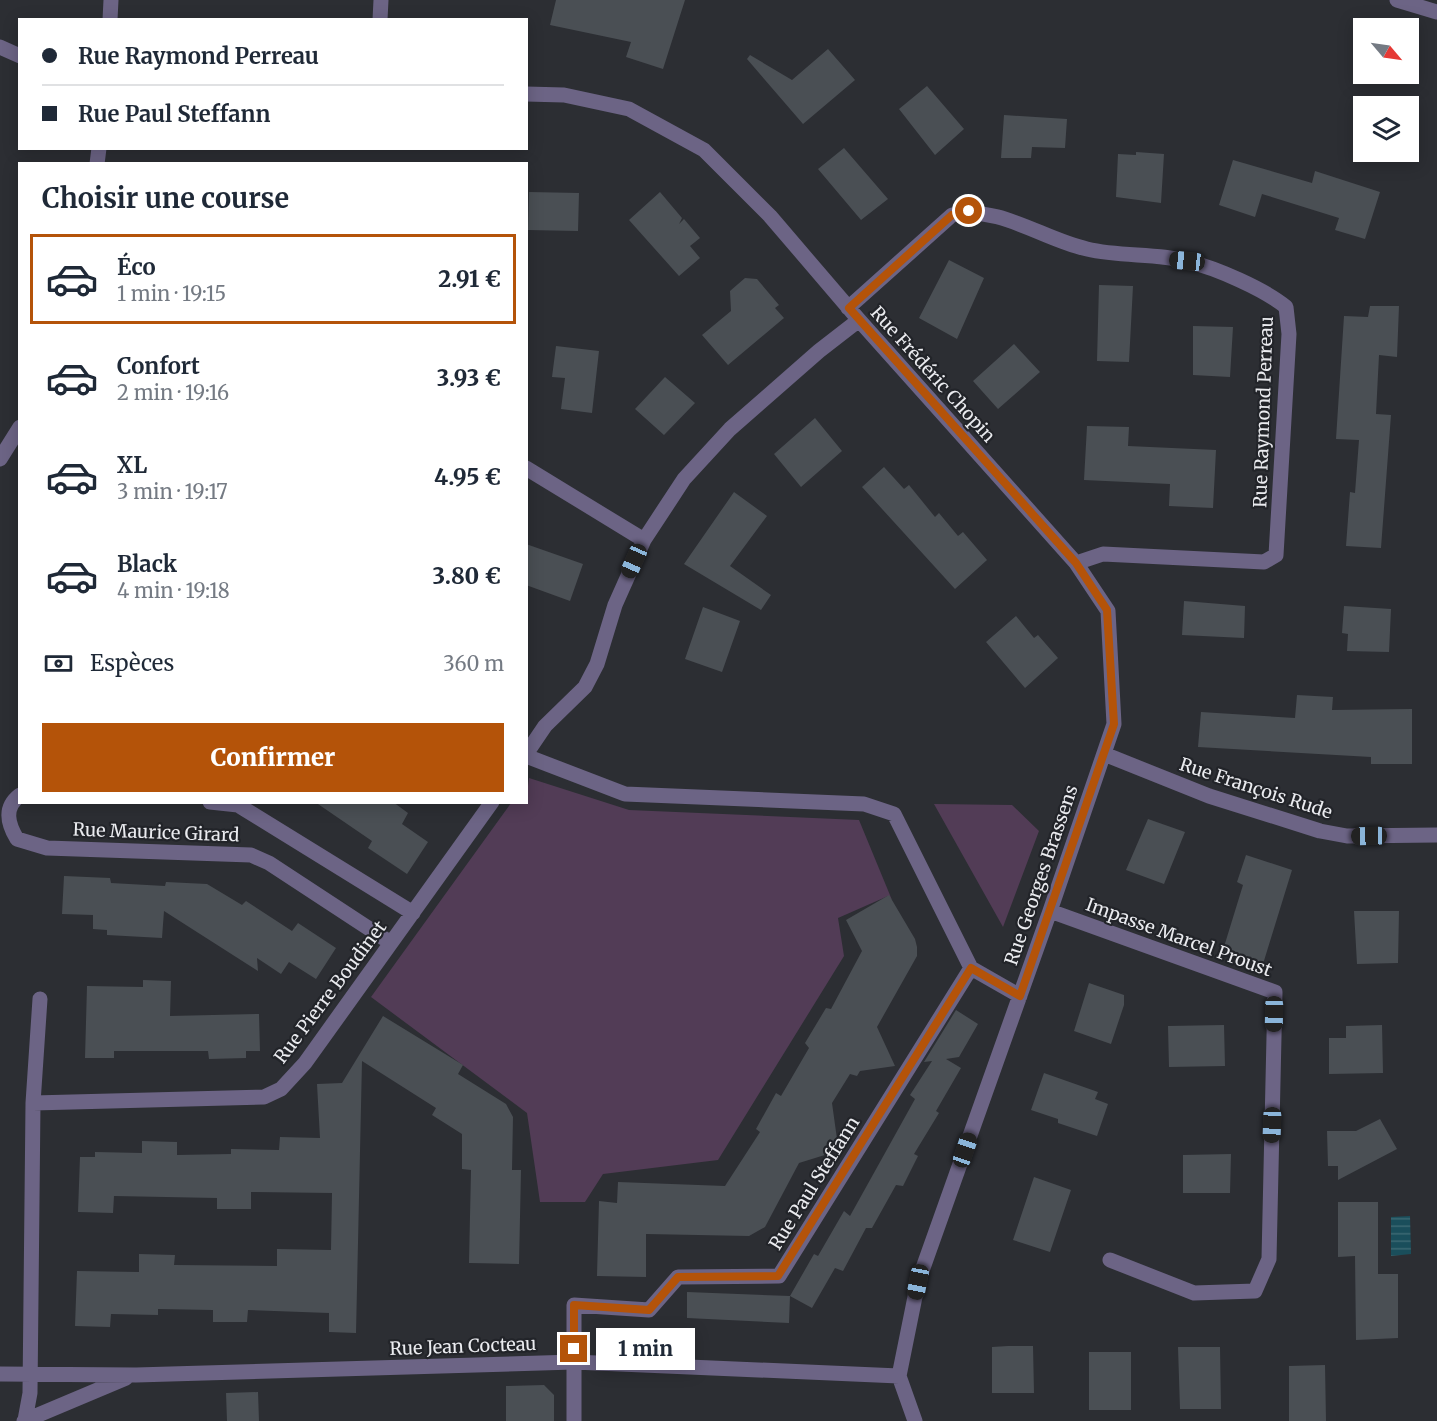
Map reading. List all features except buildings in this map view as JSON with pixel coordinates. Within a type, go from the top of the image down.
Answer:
[{"type":"street","points":[[110,18],[111,0]]},
{"type":"street","points":[[380,18],[381,0]]},
{"type":"street","points":[[1396,0],[1437,12]]},
{"type":"street","points":[[0,47],[18,55]]},
{"type":"street","name":"Rue Frédéric Chopin","points":[[528,94],[564,95],[629,110],[704,150],[770,216],[859,320],[1076,563],[1107,610]]},
{"type":"street","name":"Rue Raymond Perreau","points":[[849,308],[952,215],[969,211],[1004,218],[1054,240],[1089,250],[1187,261],[1269,293],[1286,307],[1289,334],[1276,555],[1264,562],[1103,554],[1076,563]]},
{"type":"street","points":[[528,752],[545,726],[585,687],[597,664],[615,604],[644,540],[684,479],[730,429],[819,351],[859,320]]},
{"type":"street","points":[[0,459],[18,431]]},
{"type":"street","points":[[528,469],[644,540]]},
{"type":"street","name":"Rue Georges Brassens","points":[[899,1376],[918,1282],[1050,912],[1114,724],[1107,610]]},
{"type":"street","name":"Rue François Rude","points":[[1104,754],[1209,796],[1320,831],[1347,836],[1437,835]]},
{"type":"street","points":[[528,756],[626,794],[864,804],[894,814],[971,968],[1020,996]]},
{"type":"street","name":"Rue Maurice Girard","points":[[18,798],[8,812],[9,826],[17,839],[47,848],[251,855],[269,863],[391,944]]},
{"type":"street","name":"Rue Maurice Girard","points":[[229,804],[238,805],[413,913]]},
{"type":"street","name":"Rue Pierre Boudinet","points":[[33,1102],[264,1097],[281,1089],[305,1063],[491,804]]},
{"type":"street","name":"Impasse Marcel Proust","points":[[1050,912],[1275,992],[1269,1258],[1255,1291],[1194,1293],[1110,1260]]},
{"type":"street","name":"Rue Paul Steffann","points":[[574,1362],[574,1305],[649,1310],[678,1277],[778,1276],[971,968]]},
{"type":"street","points":[[31,1374],[33,1102],[40,999]]},
{"type":"street","points":[[574,1362],[574,1421]]},
{"type":"street","name":"Rue Jean Cocteau","points":[[0,1374],[136,1375],[574,1362],[899,1376]]},
{"type":"street","name":"Rue Jean Cocteau","points":[[24,1421],[31,1374]]},
{"type":"street","name":"Rue Jean Cocteau","points":[[24,1421],[136,1375]]},
{"type":"street","points":[[899,1376],[915,1421]]},
{"type":"shaded area","points":[[529,778],[629,810],[859,820],[892,900],[888,896],[838,918],[844,956],[718,1160],[603,1174],[585,1202],[540,1202],[527,1113],[371,997],[510,804],[528,804]]},
{"type":"shaded area","points":[[934,804],[1012,805],[1039,831],[1003,927]]},
{"type":"water","points":[[1410,1216],[1411,1254],[1391,1256],[1391,1217]]},
{"type":"route","points":[[574,1349],[574,1305],[649,1310],[678,1277],[778,1276],[971,968],[1020,996],[1050,912],[1114,724],[1107,610],[1076,563],[849,308],[952,215],[969,211]]}]
